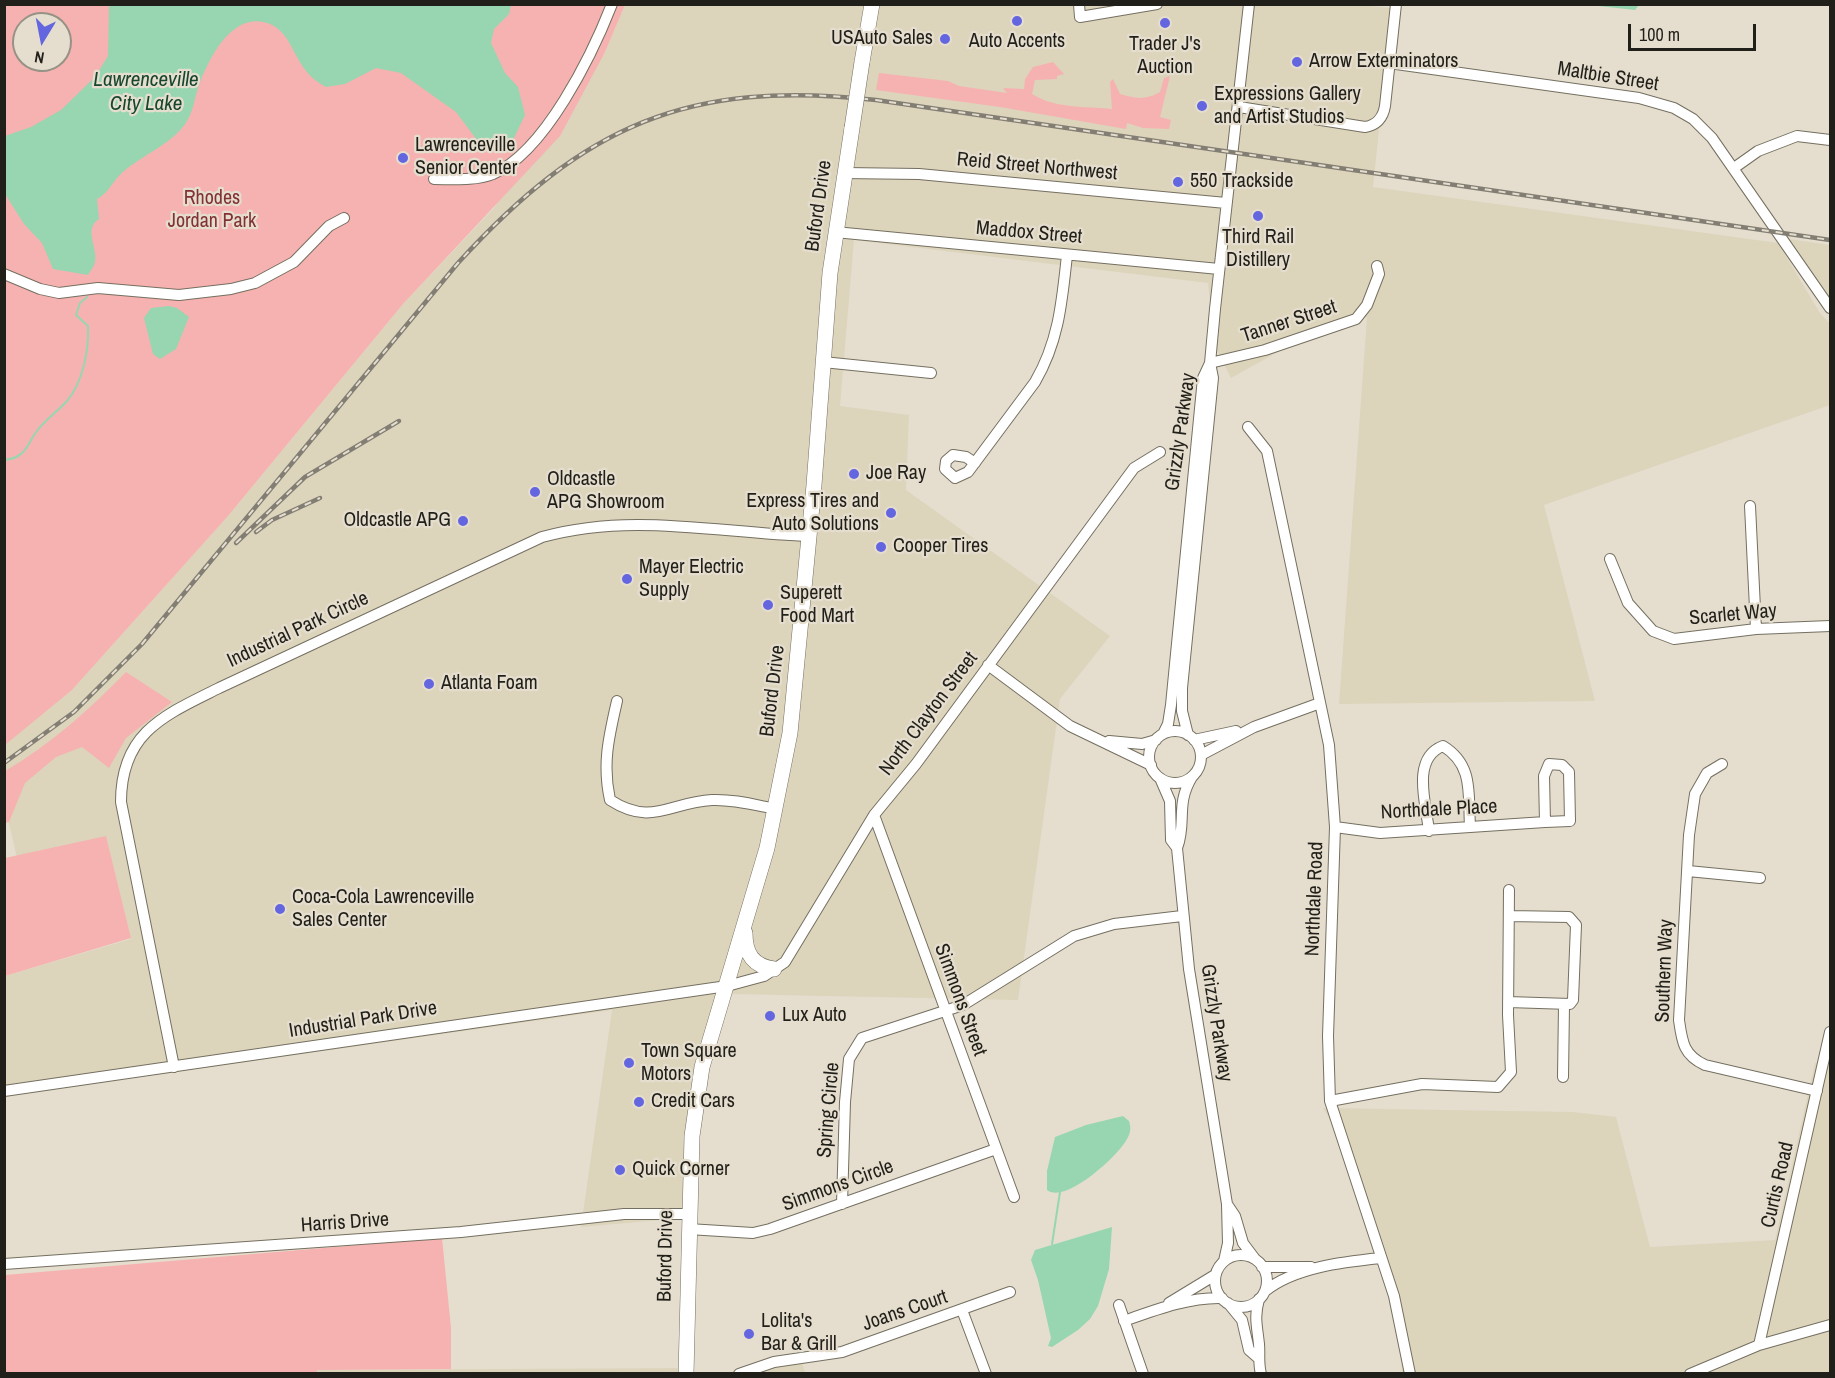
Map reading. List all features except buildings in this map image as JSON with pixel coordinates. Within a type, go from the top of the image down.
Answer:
[{"type":"highway","name":"Buford Drive","points":[[686,1374],[690,1153],[702,1067],[776,809],[794,700],[835,232],[872,4]]},
{"type":"highway","points":[[746,919],[745,946],[751,958],[763,968],[774,969]]},
{"type":"street","points":[[434,179],[488,176],[515,159],[544,129],[564,100],[612,4]]},
{"type":"street","points":[[1079,4],[1080,17],[1157,4]]},
{"type":"street","points":[[1210,363],[1249,4]]},
{"type":"street","points":[[1239,107],[1365,127],[1375,124],[1384,112],[1396,4]]},
{"type":"street","name":"Maltbie Street","points":[[1389,63],[1639,98],[1664,104],[1684,114],[1704,128],[1830,308]]},
{"type":"street","points":[[1734,168],[1758,151],[1797,136],[1830,140]]},
{"type":"street","name":"Reid Street Northwest","points":[[844,173],[919,174],[1226,202]]},
{"type":"street","points":[[4,274],[40,289],[59,293],[98,288],[178,295],[231,289],[255,283],[294,262],[329,226],[344,218]]},
{"type":"street","name":"Maddox Street","points":[[835,232],[1219,269]]},
{"type":"street","points":[[975,463],[1035,382],[1049,356],[1058,330],[1067,255]]},
{"type":"street","name":"Tanner Street","points":[[1210,363],[1265,350],[1356,319],[1367,304],[1378,274],[1377,266]]},
{"type":"street","points":[[823,362],[931,373]]},
{"type":"street","name":"Grizzly Parkway","points":[[1160,737],[1168,724],[1171,705],[1203,378],[1210,363]]},
{"type":"street","name":"Grizzly Parkway","points":[[1191,738],[1182,711],[1182,688],[1213,378],[1210,363]]},
{"type":"street","name":"Northdale Road","points":[[1248,427],[1267,451],[1329,745],[1335,827],[1328,1036],[1330,1101],[1400,1316],[1410,1374]]},
{"type":"street","name":"North Clayton Street","points":[[727,986],[764,976],[785,962],[874,815],[916,764],[1134,468],[1160,452]]},
{"type":"street","points":[[1750,506],[1756,629]]},
{"type":"street","name":"Industrial Park Circle","points":[[174,1067],[121,802],[122,781],[129,757],[153,724],[219,688],[520,546],[552,534],[594,525],[635,523],[809,536]]},
{"type":"street","name":"Scarlet Way","points":[[1610,559],[1628,603],[1653,631],[1674,639],[1756,629],[1830,626]]},
{"type":"street","points":[[988,664],[1070,726],[1150,765],[1160,778],[1176,783],[1192,777],[1197,771],[1201,755],[1191,738],[1180,732],[1142,744],[1102,740]]},
{"type":"street","points":[[617,700],[608,740],[605,776],[610,800],[626,810],[647,814],[712,800],[776,809]]},
{"type":"street","points":[[1201,755],[1254,727],[1320,703]]},
{"type":"street","points":[[1191,738],[1254,727]]},
{"type":"street","points":[[1150,765],[1150,752],[1160,737]]},
{"type":"street","points":[[1429,831],[1424,764],[1432,750],[1443,746],[1456,754],[1464,765],[1470,827]]},
{"type":"street","name":"Northdale Place","points":[[1335,827],[1380,833],[1570,821],[1569,772],[1562,765],[1549,764],[1544,776],[1545,822]]},
{"type":"street","name":"Southern Way","points":[[1722,764],[1707,773],[1695,794],[1678,1020],[1683,1048],[1694,1060],[1705,1065],[1817,1091]]},
{"type":"street","name":"Grizzly Parkway","points":[[1192,777],[1184,790],[1181,803],[1181,838],[1177,848],[1182,916],[1197,1026],[1227,1204],[1228,1243],[1224,1261]]},
{"type":"street","name":"Grizzly Parkway","points":[[1160,778],[1170,801],[1171,840],[1177,848]]},
{"type":"street","name":"Simmons Street","points":[[874,815],[1014,1197]]},
{"type":"street","points":[[1688,871],[1760,878]]},
{"type":"street","points":[[1330,1101],[1422,1084],[1498,1087],[1511,1072],[1508,1002],[1509,890]]},
{"type":"street","name":"Spring Circle","points":[[842,1204],[844,1102],[849,1059],[862,1038],[963,1005],[1074,936],[1114,924],[1182,916]]},
{"type":"street","points":[[1508,1002],[1570,1004],[1573,1000],[1574,920],[1569,917],[1509,916]]},
{"type":"street","name":"Industrial Park Drive","points":[[4,1091],[727,986]]},
{"type":"street","points":[[1563,1077],[1564,1005]]},
{"type":"street","name":"Curtis Road","points":[[1759,1345],[1830,1032]]},
{"type":"street","name":"Simmons Circle","points":[[688,1221],[753,1233],[996,1149]]},
{"type":"street","name":"Grizzly Parkway","points":[[1227,1204],[1235,1216],[1242,1243],[1259,1264]]},
{"type":"street","name":"Harris Drive","points":[[4,1264],[415,1235],[624,1214],[688,1221]]},
{"type":"street","points":[[1164,1307],[1215,1275],[1224,1261],[1240,1255],[1259,1264],[1317,1268]]},
{"type":"street","points":[[1124,1321],[1164,1307],[1206,1298],[1244,1306],[1276,1282],[1317,1268],[1381,1258]]},
{"type":"street","points":[[1259,1264],[1266,1284],[1261,1295],[1255,1327],[1259,1345],[1257,1357],[1261,1374]]},
{"type":"street","points":[[1215,1275],[1215,1283],[1225,1301],[1242,1320],[1249,1350],[1257,1357]]},
{"type":"street","name":"Joans Court","points":[[739,1374],[774,1362],[842,1352],[1011,1292]]},
{"type":"street","points":[[1119,1305],[1142,1374]]},
{"type":"street","points":[[962,1310],[986,1374]]},
{"type":"street","points":[[1690,1374],[1759,1345],[1830,1325]]},
{"type":"shaded area","points":[[1348,4],[1392,8],[1373,187],[1778,243],[1820,313],[1830,324],[1830,405],[1544,505],[1595,701],[1339,704],[1367,317],[1301,339],[1231,378],[1215,347],[1208,283],[854,240],[840,406],[909,415],[906,490],[1110,636],[1060,699],[1018,1000],[730,994],[692,1094],[684,1218],[581,1227],[612,1010],[5,1096],[5,976],[131,939],[106,837],[17,858],[5,806],[4,745],[72,690],[228,516],[403,304],[493,209],[605,52],[625,5]]},
{"type":"shaded area","points":[[1789,239],[1830,245],[1830,298]]},
{"type":"shaded area","points":[[1815,1063],[1830,1065],[1830,1373],[1402,1373],[1401,1344],[1354,1159],[1323,1108],[1573,1112],[1616,1117],[1650,1247],[1775,1240]]},
{"type":"shaded area","points":[[801,1359],[805,1373],[755,1374]]},
{"type":"shaded area","points":[[686,1368],[686,1374],[316,1374],[316,1370]]},
{"type":"green space","name":"Rhodes Jordan Park","points":[[5,5],[625,5],[605,52],[560,136],[403,304],[228,516],[72,690],[5,745]]},
{"type":"green space","points":[[1053,62],[1064,74],[1057,76],[1057,79],[1035,80],[1032,94],[1041,99],[1070,106],[1112,109],[1110,82],[1113,79],[1120,94],[1141,98],[1160,92],[1164,78],[1170,76],[1160,117],[1171,120],[1169,129],[1143,128],[1127,123],[1126,129],[1000,107],[876,90],[879,73],[948,81],[959,86],[1007,93],[1003,88],[1024,89],[1025,79],[1033,67]]},
{"type":"green space","points":[[126,672],[172,702],[126,738],[109,768],[82,747],[56,757],[25,783],[9,822],[5,823],[5,771],[38,750],[69,726]]},
{"type":"green space","points":[[106,836],[131,938],[5,976],[5,858]]},
{"type":"green space","points":[[442,1238],[451,1328],[451,1369],[317,1370],[316,1374],[5,1374],[5,1275]]},
{"type":"water","points":[[1639,4],[1635,10],[1590,5]]},
{"type":"water","name":"Lawrenceville City Lake","points":[[109,5],[511,5],[509,14],[494,29],[491,43],[505,73],[518,87],[525,115],[514,138],[499,149],[490,149],[480,144],[456,112],[401,73],[376,68],[345,84],[326,87],[307,72],[285,36],[278,29],[270,24],[257,21],[245,23],[224,39],[216,50],[199,85],[185,124],[165,143],[124,171],[105,194],[97,199],[99,219],[94,223],[91,233],[95,262],[88,275],[53,269],[42,243],[24,224],[5,194],[5,136],[31,127],[61,110],[95,77],[108,56]]},
{"type":"water","points":[[169,306],[177,308],[189,317],[176,349],[160,359],[153,354],[144,318],[151,308]]},
{"type":"water","points":[[1123,1116],[1129,1121],[1130,1132],[1114,1156],[1078,1185],[1055,1193],[1047,1190],[1047,1171],[1055,1137],[1086,1125]]},
{"type":"water","points":[[1112,1227],[1109,1269],[1098,1306],[1090,1319],[1078,1330],[1052,1347],[1048,1346],[1051,1338],[1038,1280],[1031,1260],[1035,1250]]},
{"type":"waterway","points":[[4,460],[24,452],[37,430],[73,393],[86,355],[88,326],[76,315],[80,303],[87,297]]},
{"type":"waterway","points":[[1052,1244],[1060,1192]]},
{"type":"railway","points":[[4,763],[74,712],[142,644],[458,263],[504,216],[550,176],[596,145],[644,122],[694,106],[749,97],[809,95],[876,100],[1830,240]]},
{"type":"railway","points":[[236,543],[305,477],[399,421]]},
{"type":"railway","points":[[256,532],[272,520],[320,498]]},
{"type":"place","name":"Auto Accents","points":[[1017,21]]},
{"type":"place","name":"Trader J's Auction","points":[[1165,23]]},
{"type":"place","name":"USAuto Sales","points":[[945,39]]},
{"type":"place","name":"Arrow Exterminators","points":[[1297,62]]},
{"type":"place","name":"Expressions Gallery and Artist Studios","points":[[1202,106]]},
{"type":"place","name":"Lawrenceville Senior Center","points":[[403,158]]},
{"type":"place","name":"550 Trackside","points":[[1178,182]]},
{"type":"place","name":"Third Rail Distillery","points":[[1258,216]]},
{"type":"place","name":"Joe Ray","points":[[854,474]]},
{"type":"place","name":"Oldcastle APG Showroom","points":[[535,492]]},
{"type":"place","name":"Express Tires and Auto Solutions","points":[[891,513]]},
{"type":"place","name":"Oldcastle APG","points":[[463,521]]},
{"type":"place","name":"Cooper Tires","points":[[881,547]]},
{"type":"place","name":"Mayer Electric Supply","points":[[627,579]]},
{"type":"place","name":"Superett Food Mart","points":[[768,605]]},
{"type":"place","name":"Atlanta Foam","points":[[429,684]]},
{"type":"place","name":"Coca-Cola Lawrenceville Sales Center","points":[[280,909]]},
{"type":"place","name":"Lux Auto","points":[[770,1016]]},
{"type":"place","name":"Town Square Motors","points":[[629,1063]]},
{"type":"place","name":"Credit Cars","points":[[639,1102]]},
{"type":"place","name":"Quick Corner","points":[[620,1170]]},
{"type":"place","name":"Lolita's Bar & Grill","points":[[749,1334]]}]
